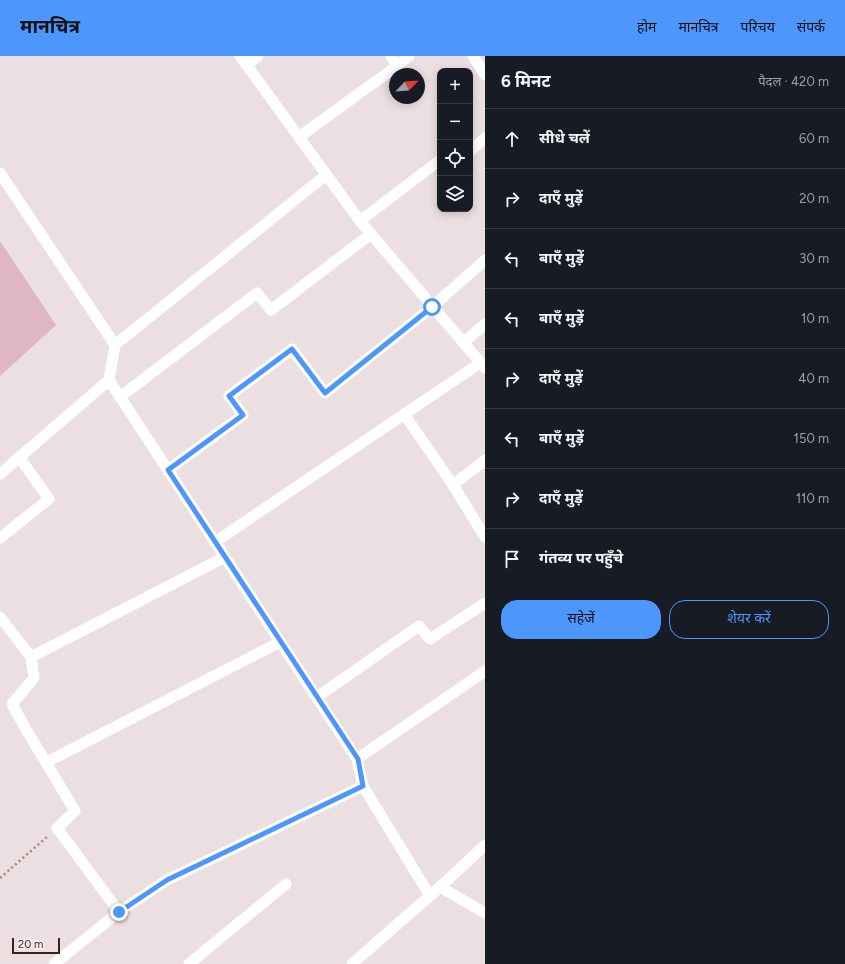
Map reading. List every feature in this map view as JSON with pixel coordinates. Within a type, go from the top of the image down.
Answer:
[{"type":"street","points":[[215,542],[404,414],[482,365],[360,221],[243,61],[258,56]]},
{"type":"street","points":[[391,56],[397,66]]},
{"type":"street","points":[[299,137],[409,56]]},
{"type":"street","points":[[474,56],[485,75]]},
{"type":"street","points":[[473,148],[485,138]]},
{"type":"street","points":[[360,221],[437,162]]},
{"type":"street","points":[[0,173],[115,345]]},
{"type":"street","points":[[0,474],[109,380],[115,345],[326,175]]},
{"type":"street","points":[[120,397],[257,294],[271,310],[371,234]]},
{"type":"street","points":[[168,470],[243,415],[229,396],[292,349],[325,393],[432,307],[485,260]]},
{"type":"street","points":[[463,343],[485,324]]},
{"type":"street","points":[[109,380],[358,759],[363,786],[430,896]]},
{"type":"street","points":[[404,414],[453,484],[485,537]]},
{"type":"street","points":[[0,538],[49,499],[18,457]]},
{"type":"street","points":[[453,484],[485,460]]},
{"type":"street","points":[[31,657],[225,557]]},
{"type":"street","points":[[317,696],[419,626],[430,639],[485,603]]},
{"type":"street","points":[[0,617],[31,657],[34,678],[12,704],[26,731],[47,762],[75,811],[57,828],[119,912]]},
{"type":"street","points":[[47,762],[280,642]]},
{"type":"street","points":[[358,759],[485,671]]},
{"type":"street","points":[[54,964],[119,912],[167,880],[363,786]]},
{"type":"street","points":[[352,964],[440,887],[485,844]]},
{"type":"street","points":[[190,964],[286,884]]},
{"type":"street","points":[[440,887],[485,912]]},
{"type":"path","points":[[0,878],[57,828]]},
{"type":"shaded area","points":[[0,241],[56,325],[0,376]]},
{"type":"route","points":[[119,912],[167,880],[363,786],[358,759],[168,470],[243,415],[229,396],[238,387],[292,349],[325,393],[432,307]]}]
